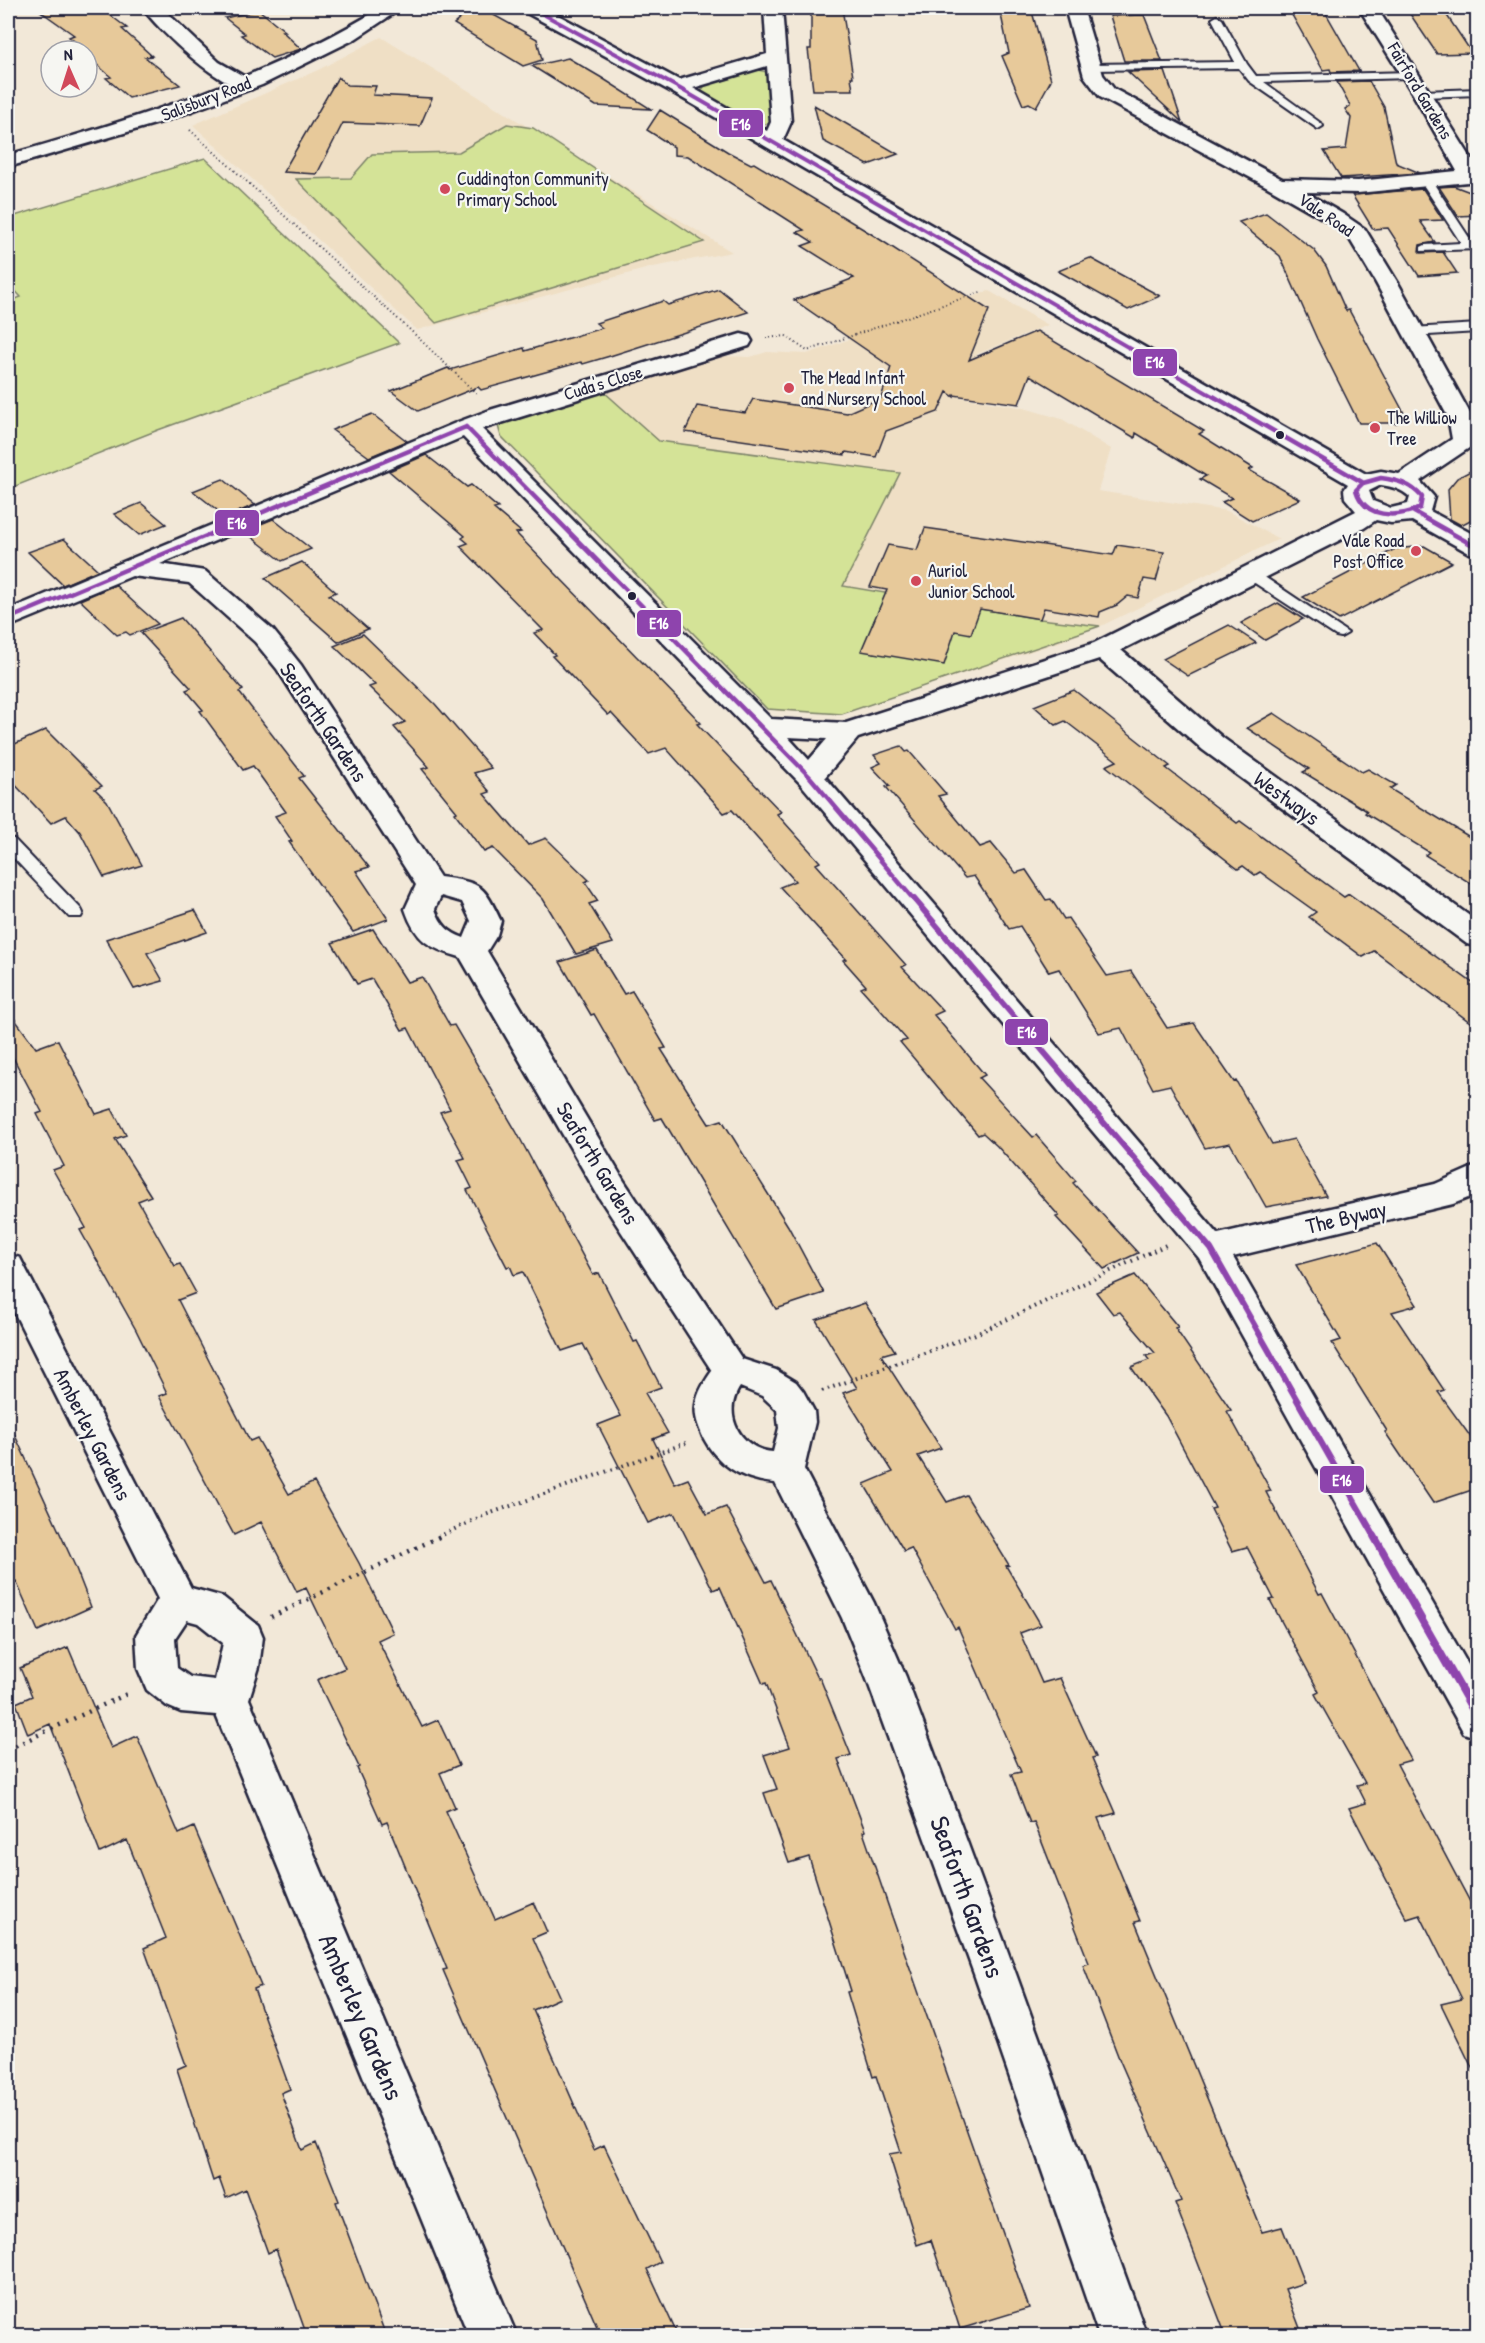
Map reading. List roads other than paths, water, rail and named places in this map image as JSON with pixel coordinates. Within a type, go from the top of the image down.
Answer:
[{"type":"street","points":[[152,8],[212,66],[245,85]]},
{"type":"street","name":"Salisbury Road","points":[[8,161],[172,114],[245,85],[354,32],[393,8]]},
{"type":"street","points":[[532,8],[677,87],[1362,482],[1381,478],[1403,482],[1418,491],[1422,497],[1422,503],[1414,512],[1398,516],[1372,512],[1356,499],[1355,492],[1362,482]]},
{"type":"street","points":[[772,142],[781,122],[773,8]]},
{"type":"street","name":"Vale Road","points":[[1074,8],[1091,67],[1100,86],[1107,93],[1273,182],[1336,218],[1357,234],[1387,283],[1460,417],[1464,441],[1403,482]]},
{"type":"street","name":"Fairford Gardens","points":[[1368,8],[1474,175]]},
{"type":"street","points":[[677,87],[776,57]]},
{"type":"street","points":[[1273,182],[1301,186],[1358,187],[1474,175]]},
{"type":"street","points":[[1336,218],[1338,208],[1358,187]]},
{"type":"street","name":"Cuda's Close","points":[[8,619],[466,427],[498,415],[741,341]]},
{"type":"street","points":[[466,427],[810,777],[1204,1240],[1474,1704]]},
{"type":"street","points":[[763,727],[848,732],[1103,650],[1355,523],[1372,512]]},
{"type":"street","points":[[1414,512],[1478,548]]},
{"type":"street","points":[[128,569],[196,576],[205,537]]},
{"type":"street","name":"Seaforth Gardens","points":[[196,576],[264,636],[288,665],[431,885]]},
{"type":"street","name":"Westways","points":[[1103,650],[1213,744],[1478,938]]},
{"type":"street","points":[[810,777],[848,732]]},
{"type":"street","points":[[431,885],[458,890],[474,897],[481,907],[486,921],[482,935],[471,950],[436,939],[425,926],[420,909],[431,885]]},
{"type":"street","name":"Seaforth Gardens","points":[[471,950],[612,1191],[731,1372]]},
{"type":"street","name":"The Byway","points":[[1204,1240],[1440,1194],[1467,1185],[1478,1177]]},
{"type":"street","name":"Amberley Gardens","points":[[8,1267],[178,1601]]},
{"type":"street","points":[[731,1372],[751,1374],[774,1384],[791,1403],[798,1420],[786,1468],[754,1464],[733,1452],[719,1433],[713,1416],[715,1397],[731,1372]]},
{"type":"street","name":"Seaforth Gardens","points":[[786,1468],[860,1616],[886,1677],[995,1974],[1123,2336]]},
{"type":"street","points":[[178,1601],[209,1609],[244,1637],[239,1667],[229,1699],[181,1694],[161,1678],[155,1635],[178,1601]]},
{"type":"street","name":"Amberley Gardens","points":[[229,1699],[493,2336]]},
{"type":"lane","points":[[1217,19],[1253,79],[1318,126]]},
{"type":"lane","points":[[1091,67],[1242,64]]},
{"type":"lane","points":[[1253,79],[1411,75]]},
{"type":"lane","points":[[1423,94],[1478,92]]},
{"type":"lane","points":[[1426,180],[1473,246]]},
{"type":"lane","points":[[1425,249],[1473,246]]},
{"type":"lane","points":[[1412,332],[1478,328]]},
{"type":"lane","points":[[1252,575],[1341,633]]},
{"type":"lane","points":[[8,843],[75,913]]},
{"type":"place","name":"Cuddington Community Primary School","points":[[445,189]]},
{"type":"place","name":"The Mead Infant and Nursery School","points":[[789,388]]},
{"type":"place","name":"The Williow Tree","points":[[1375,428]]},
{"type":"place","name":"Vale Road Post Office","points":[[1416,551]]},
{"type":"place","name":"Auriol Junior School","points":[[916,581]]}]
